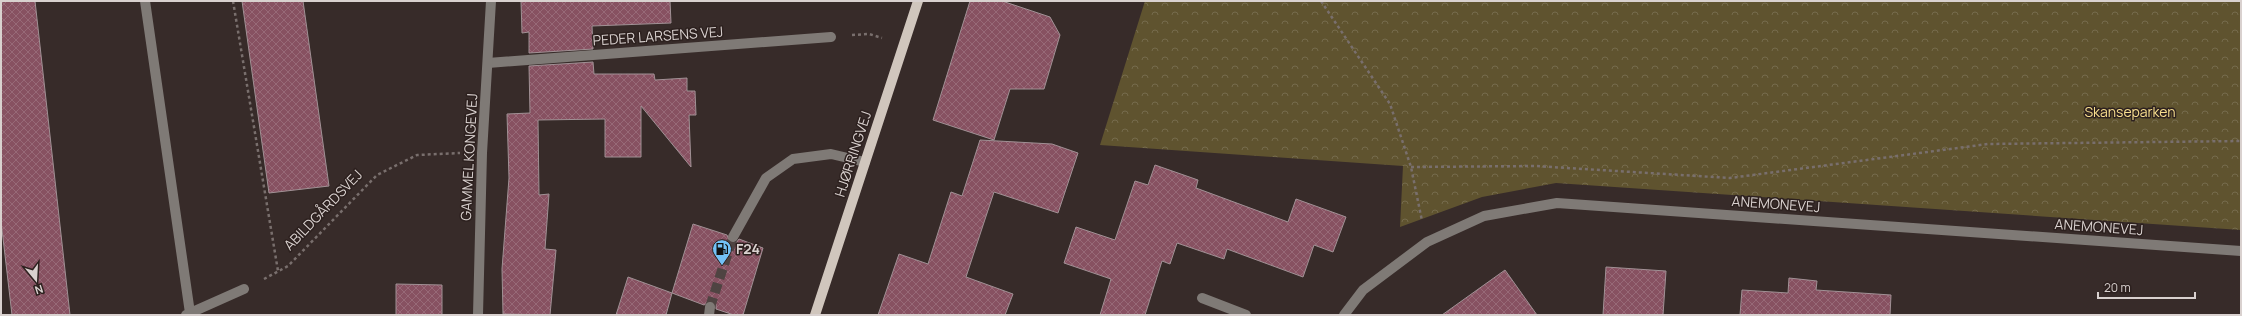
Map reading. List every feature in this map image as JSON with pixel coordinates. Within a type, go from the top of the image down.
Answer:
[{"type":"main road","name":"HJØRRINGVEJ","points":[[815,315],[918,1]]},
{"type":"street","points":[[145,1],[188,314],[244,289]]},
{"type":"street","name":"GAMMEL KONGEVEJ","points":[[478,315],[482,153],[491,1]]},
{"type":"street","name":"PEDER LARSENS VEJ","points":[[488,63],[831,37]]},
{"type":"street","points":[[733,237],[766,178],[793,159],[831,154],[865,162]]},
{"type":"street","name":"ANEMONEVEJ","points":[[1344,315],[1363,290],[1427,242],[1484,216],[1557,203],[2241,251]]},
{"type":"street","points":[[1202,298],[1246,315]]},
{"type":"path","points":[[233,1],[278,271]]},
{"type":"path","points":[[1322,1],[1390,104],[1411,167],[1427,242]]},
{"type":"path","points":[[831,37],[869,34],[904,44]]},
{"type":"path","points":[[1411,167],[1536,166],[1730,178],[1988,144],[2241,141]]},
{"type":"path","name":"ABILDGÅRDSVEJ","points":[[244,289],[288,266],[377,175],[417,155],[482,153]]},
{"type":"green space","name":"Skanseparken","points":[[1145,1],[2241,1],[2241,230],[1556,183],[1482,197],[1400,227],[1403,166],[1100,145]]},
{"type":"building","points":[[1,1],[35,1],[70,315],[12,315],[1,221]]},
{"type":"building","points":[[242,1],[303,1],[329,186],[269,193]]},
{"type":"building","points":[[521,1],[670,1],[671,23],[592,26],[593,49],[529,53],[529,32],[522,33]]},
{"type":"building","points":[[970,1],[1002,1],[1050,17],[1060,35],[1044,89],[1010,89],[994,140],[933,120]]},
{"type":"building","points":[[593,62],[594,74],[654,74],[655,80],[687,78],[687,91],[695,91],[696,115],[689,115],[691,167],[641,106],[641,157],[605,157],[605,119],[538,120],[539,195],[549,194],[545,249],[556,250],[550,315],[503,314],[502,269],[509,178],[507,114],[530,113],[529,66]]},
{"type":"building","points":[[980,140],[1052,144],[1078,153],[1058,213],[994,192],[966,277],[1013,294],[1005,315],[878,315],[899,254],[928,264],[951,192],[962,196]]},
{"type":"building","points":[[1155,165],[1198,180],[1196,188],[1288,222],[1296,199],[1346,217],[1333,252],[1314,245],[1303,277],[1227,249],[1224,259],[1177,243],[1170,264],[1162,261],[1145,315],[1100,315],[1111,279],[1064,263],[1076,227],[1115,240],[1135,181],[1148,185]]},
{"type":"building","points":[[693,224],[727,235],[730,243],[736,243],[739,239],[763,248],[743,315],[734,315],[716,309],[716,304],[711,301],[704,305],[672,293]]},
{"type":"building","points":[[1606,267],[1666,271],[1663,315],[1603,315]]},
{"type":"building","points":[[1505,270],[1537,315],[1442,315]]},
{"type":"building","points":[[628,277],[672,293],[666,315],[616,315]]},
{"type":"building","points":[[1789,278],[1817,281],[1816,290],[1891,295],[1890,315],[1740,315],[1742,290],[1788,293]]},
{"type":"building","points":[[396,284],[442,285],[442,315],[396,315]]},
{"type":"tunnel","points":[[710,307],[733,237]]},
{"type":"place","name":"F24","points":[[722,266]]}]
